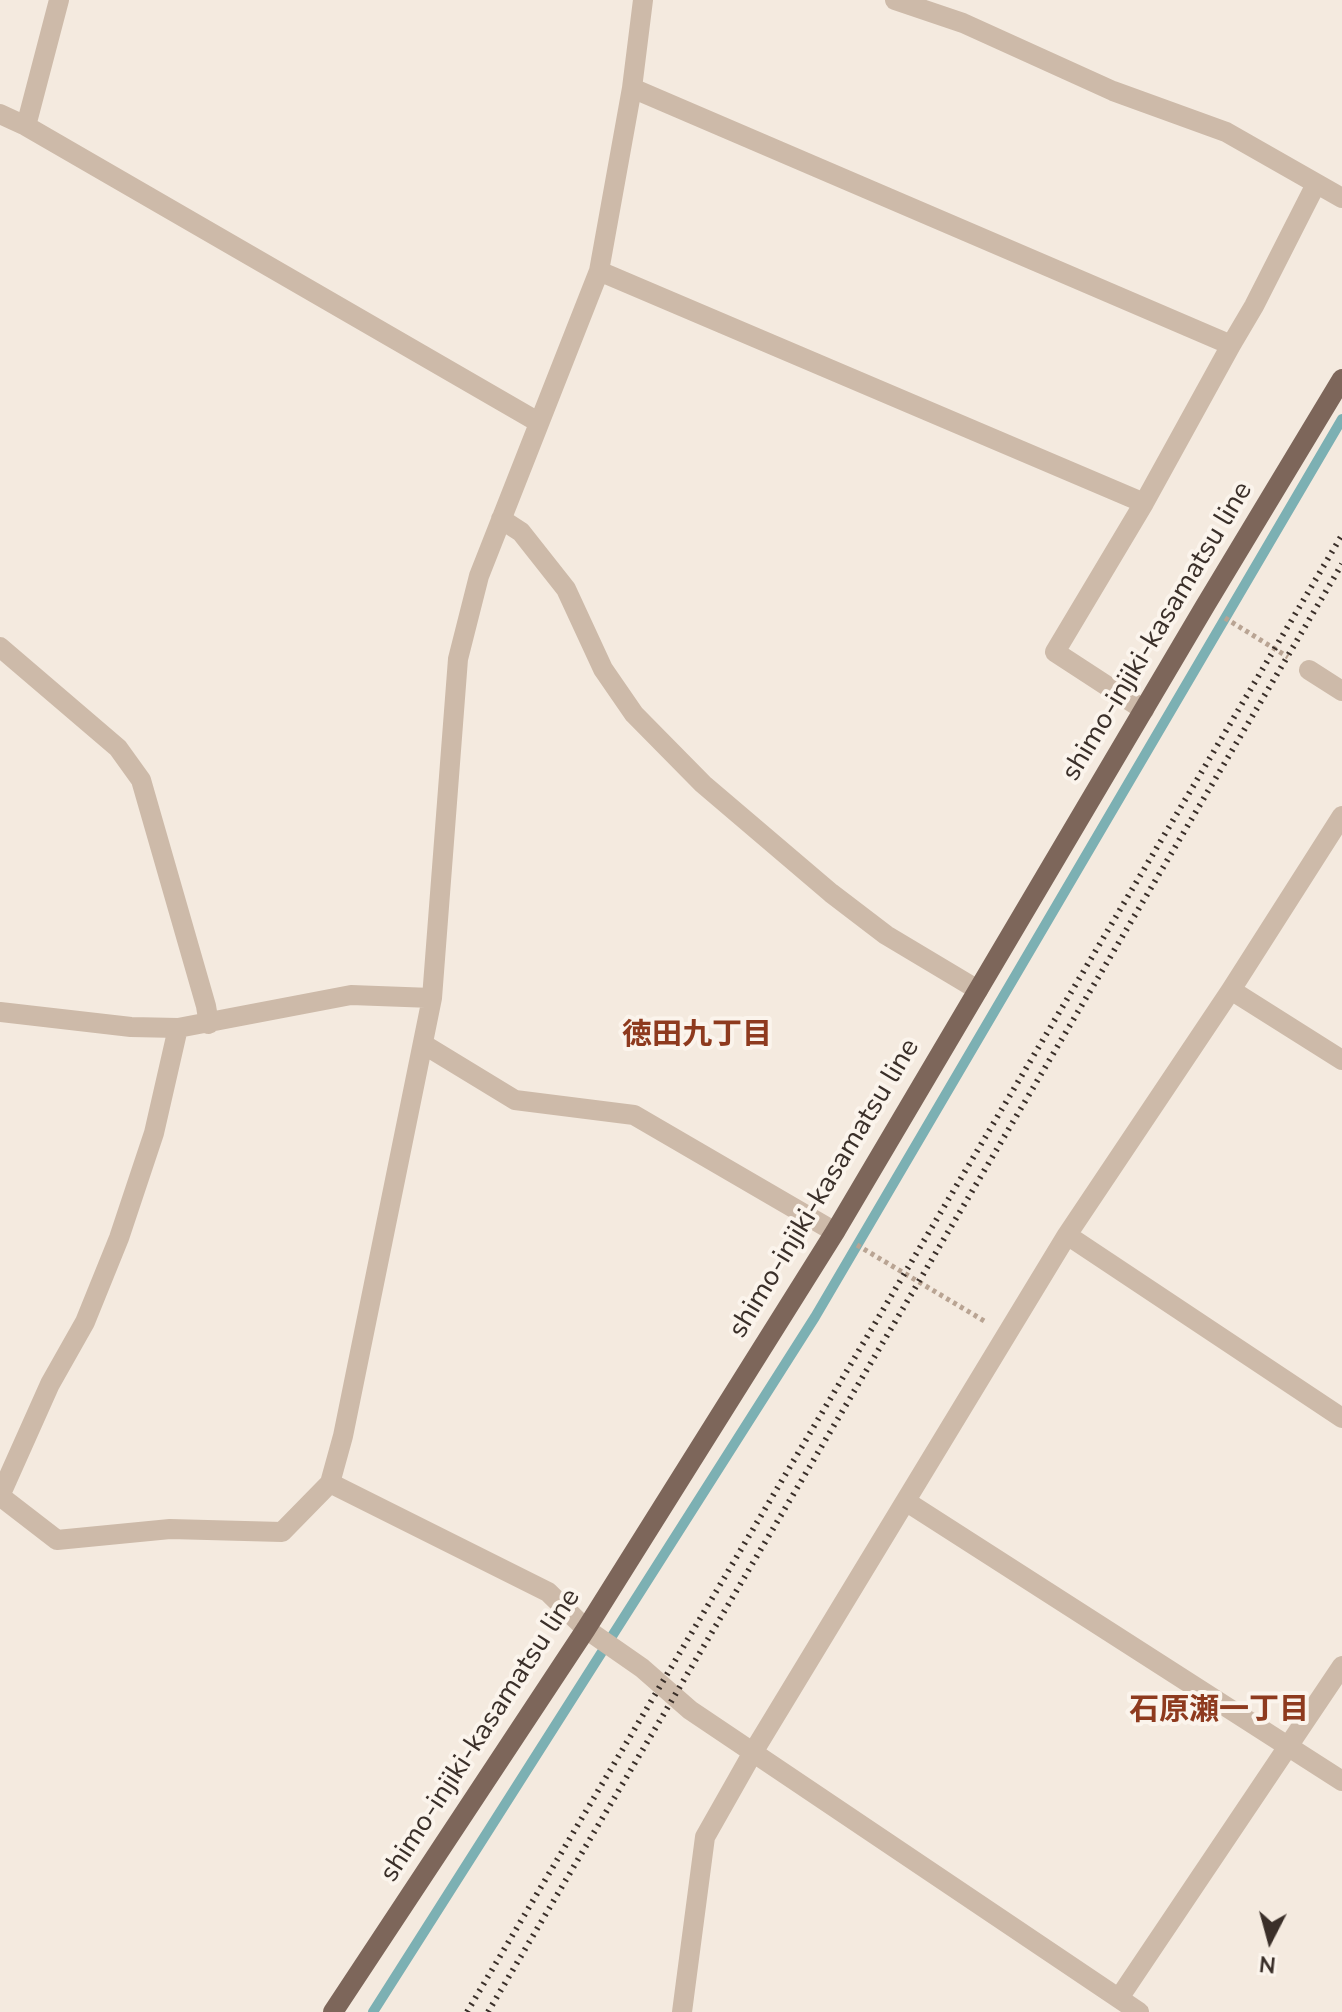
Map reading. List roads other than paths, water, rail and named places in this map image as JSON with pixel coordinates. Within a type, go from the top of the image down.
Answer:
[{"type":"main road","name":"shimo-injiki-kasamatsu line","points":[[333,2012],[592,1633],[835,1232],[1342,379]]},
{"type":"street","points":[[26,126],[59,0]]},
{"type":"street","points":[[178,1028],[154,1133],[119,1238],[85,1322],[50,1384],[0,1496],[57,1540],[170,1529],[282,1532],[330,1483],[343,1436],[432,998],[458,659],[479,576],[599,271],[632,88],[643,0]]},
{"type":"street","points":[[895,0],[963,23],[1113,91],[1226,132],[1342,198]]},
{"type":"street","points":[[632,88],[1231,345]]},
{"type":"street","points":[[0,114],[26,126],[538,422]]},
{"type":"street","points":[[1144,710],[1055,652],[1144,503],[1254,306],[1316,184]]},
{"type":"street","points":[[599,271],[1144,503]]},
{"type":"street","points":[[501,519],[521,532],[566,589],[603,669],[634,714],[703,784],[831,893],[886,935],[978,990]]},
{"type":"street","points":[[0,647],[118,748],[141,780],[209,1024]]},
{"type":"street","points":[[1309,670],[1342,691]]},
{"type":"street","points":[[682,2012],[705,1837],[752,1754],[1067,1235],[1231,990],[1342,816]]},
{"type":"street","points":[[1231,990],[1342,1060]]},
{"type":"street","points":[[0,1012],[131,1027],[178,1028],[351,995],[432,998]]},
{"type":"street","points":[[423,1044],[515,1100],[634,1115],[835,1232]]},
{"type":"street","points":[[1067,1235],[1342,1418]]},
{"type":"street","points":[[330,1483],[548,1592],[592,1633],[642,1668],[690,1710],[1139,2012]]},
{"type":"street","points":[[907,1502],[1342,1781]]},
{"type":"street","points":[[1119,1998],[1342,1666]]},
{"type":"waterway","points":[[373,2012],[815,1317],[1342,419]]},
{"type":"railway","points":[[467,2012],[1342,535]]},
{"type":"railway","points":[[488,2012],[1342,564]]},
{"type":"district","name":"徳田九丁目","points":[[697,1037]]},
{"type":"district","name":"石原瀬一丁目","points":[[1219,1712]]}]
